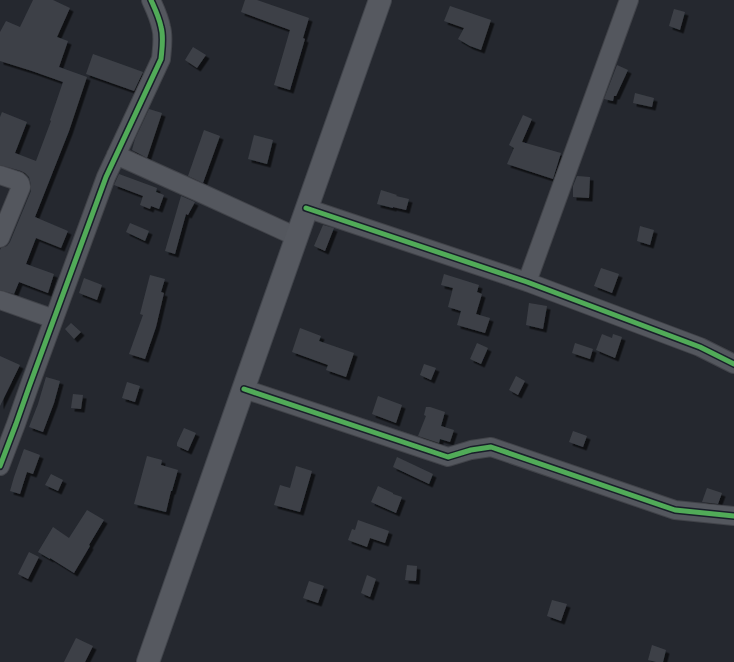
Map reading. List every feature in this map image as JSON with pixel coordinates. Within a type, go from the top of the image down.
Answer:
[{"type":"main road","points":[[148,662],[380,0]]},
{"type":"street","points":[[0,466],[106,177],[160,58],[162,28],[151,0]]},
{"type":"street","points":[[527,282],[630,0]]},
{"type":"street","points":[[116,156],[297,237]]},
{"type":"street","points":[[0,175],[18,181],[21,187],[0,238]]},
{"type":"street","points":[[306,208],[527,282],[700,347],[734,364]]},
{"type":"street","points":[[0,300],[54,319]]},
{"type":"street","points":[[244,389],[448,457],[471,450],[491,447],[675,510],[734,516]]},
{"type":"building","points":[[33,0],[53,0],[70,8],[57,37],[68,41],[59,67],[87,77],[69,131],[35,217],[68,231],[61,248],[36,238],[26,264],[54,274],[48,293],[19,282],[14,294],[0,290],[0,250],[1,248],[7,246],[10,242],[31,191],[31,185],[29,177],[25,173],[0,165],[0,117],[2,112],[27,122],[15,153],[36,161],[51,121],[50,120],[63,82],[0,61],[0,32],[6,21],[20,27]]},
{"type":"building","points":[[245,0],[257,0],[309,18],[303,38],[305,39],[290,90],[274,85],[290,30],[241,12]]},
{"type":"building","points":[[450,6],[491,20],[481,50],[458,39],[464,28],[444,21]]},
{"type":"building","points":[[674,9],[685,12],[680,30],[669,26]]},
{"type":"building","points":[[193,47],[206,55],[197,68],[185,60]]},
{"type":"building","points":[[93,54],[143,72],[134,91],[86,74]]},
{"type":"building","points":[[617,65],[628,70],[616,96],[614,96],[613,101],[604,99]]},
{"type":"building","points":[[635,93],[654,98],[652,107],[633,103]]},
{"type":"building","points":[[149,109],[162,113],[147,158],[132,150],[135,139]]},
{"type":"building","points":[[523,115],[532,119],[522,142],[561,153],[553,179],[507,164],[514,148],[509,145]]},
{"type":"building","points":[[204,130],[220,136],[203,183],[188,176]]},
{"type":"building","points":[[254,135],[273,140],[267,164],[248,159]]},
{"type":"building","points":[[119,174],[157,188],[156,192],[164,195],[159,209],[151,206],[150,209],[140,205],[143,196],[114,185]]},
{"type":"building","points":[[577,176],[590,177],[589,198],[573,197],[573,186]]},
{"type":"building","points":[[381,190],[409,199],[406,210],[377,204]]},
{"type":"building","points":[[181,196],[195,202],[188,215],[186,214],[175,254],[165,251]]},
{"type":"building","points":[[130,223],[149,231],[145,241],[126,232]]},
{"type":"building","points":[[323,225],[334,228],[325,251],[314,246]]},
{"type":"building","points":[[640,226],[654,230],[650,245],[637,241]]},
{"type":"building","points":[[601,268],[619,274],[612,293],[594,286]]},
{"type":"building","points":[[444,274],[479,285],[477,292],[482,294],[476,314],[490,318],[485,333],[457,325],[461,311],[448,307],[453,288],[441,285]]},
{"type":"building","points":[[150,275],[165,279],[161,292],[164,293],[156,327],[145,359],[129,354],[143,315],[140,314]]},
{"type":"building","points":[[84,278],[102,285],[97,300],[79,293]]},
{"type":"building","points":[[529,303],[547,306],[543,329],[526,325]]},
{"type":"building","points":[[71,323],[81,332],[74,339],[65,329]]},
{"type":"building","points":[[300,328],[321,336],[319,341],[354,353],[346,377],[326,370],[328,365],[292,352]]},
{"type":"building","points":[[602,334],[612,338],[613,334],[622,337],[615,358],[596,350]]},
{"type":"building","points":[[477,343],[488,348],[481,364],[470,359]]},
{"type":"building","points":[[575,343],[593,349],[590,359],[572,353]]},
{"type":"building","points":[[0,356],[20,365],[0,406]]},
{"type":"building","points":[[424,364],[436,368],[431,380],[420,375]]},
{"type":"building","points":[[516,376],[525,381],[518,395],[509,390]]},
{"type":"building","points":[[46,377],[60,381],[54,403],[43,432],[29,427]]},
{"type":"building","points":[[127,382],[140,386],[135,402],[122,398]]},
{"type":"building","points":[[73,394],[83,395],[81,409],[71,408]]},
{"type":"building","points":[[378,396],[402,405],[396,423],[372,414]]},
{"type":"building","points":[[426,407],[445,412],[441,426],[454,430],[450,442],[440,439],[439,443],[418,436],[426,416],[424,415]]},
{"type":"building","points":[[184,428],[196,433],[188,451],[177,446]]},
{"type":"building","points":[[573,431],[587,436],[583,447],[569,442]]},
{"type":"building","points":[[24,449],[40,455],[33,474],[27,472],[20,494],[10,491]]},
{"type":"building","points":[[147,456],[162,460],[161,465],[178,470],[166,512],[134,504]]},
{"type":"building","points":[[397,457],[433,474],[429,484],[393,467]]},
{"type":"building","points":[[296,466],[312,471],[300,512],[274,505],[280,485],[290,488]]},
{"type":"building","points":[[51,474],[63,480],[58,491],[45,485]]},
{"type":"building","points":[[378,486],[402,497],[396,513],[371,502]]},
{"type":"building","points":[[707,488],[722,493],[718,504],[702,502]]},
{"type":"building","points":[[87,510],[104,520],[74,573],[38,552],[53,527],[69,538]]},
{"type":"building","points":[[358,520],[389,531],[385,543],[370,538],[367,547],[348,540],[352,529],[355,530]]},
{"type":"building","points":[[29,552],[39,557],[28,579],[18,574]]},
{"type":"building","points":[[407,565],[417,566],[416,581],[405,580]]},
{"type":"building","points":[[367,575],[376,579],[370,597],[361,593]]},
{"type":"building","points":[[309,581],[324,586],[318,603],[303,598]]},
{"type":"building","points":[[552,600],[567,604],[561,621],[547,616]]},
{"type":"building","points":[[76,638],[93,646],[85,662],[64,662]]},
{"type":"building","points":[[652,645],[666,650],[663,662],[648,660]]},
{"type":"cycle path","points":[[0,466],[106,177],[161,59],[162,31],[158,16],[151,0]]},
{"type":"cycle path","points":[[306,208],[527,282],[700,347],[734,364]]},
{"type":"cycle path","points":[[244,389],[448,457],[471,450],[491,447],[675,510],[734,516]]}]
